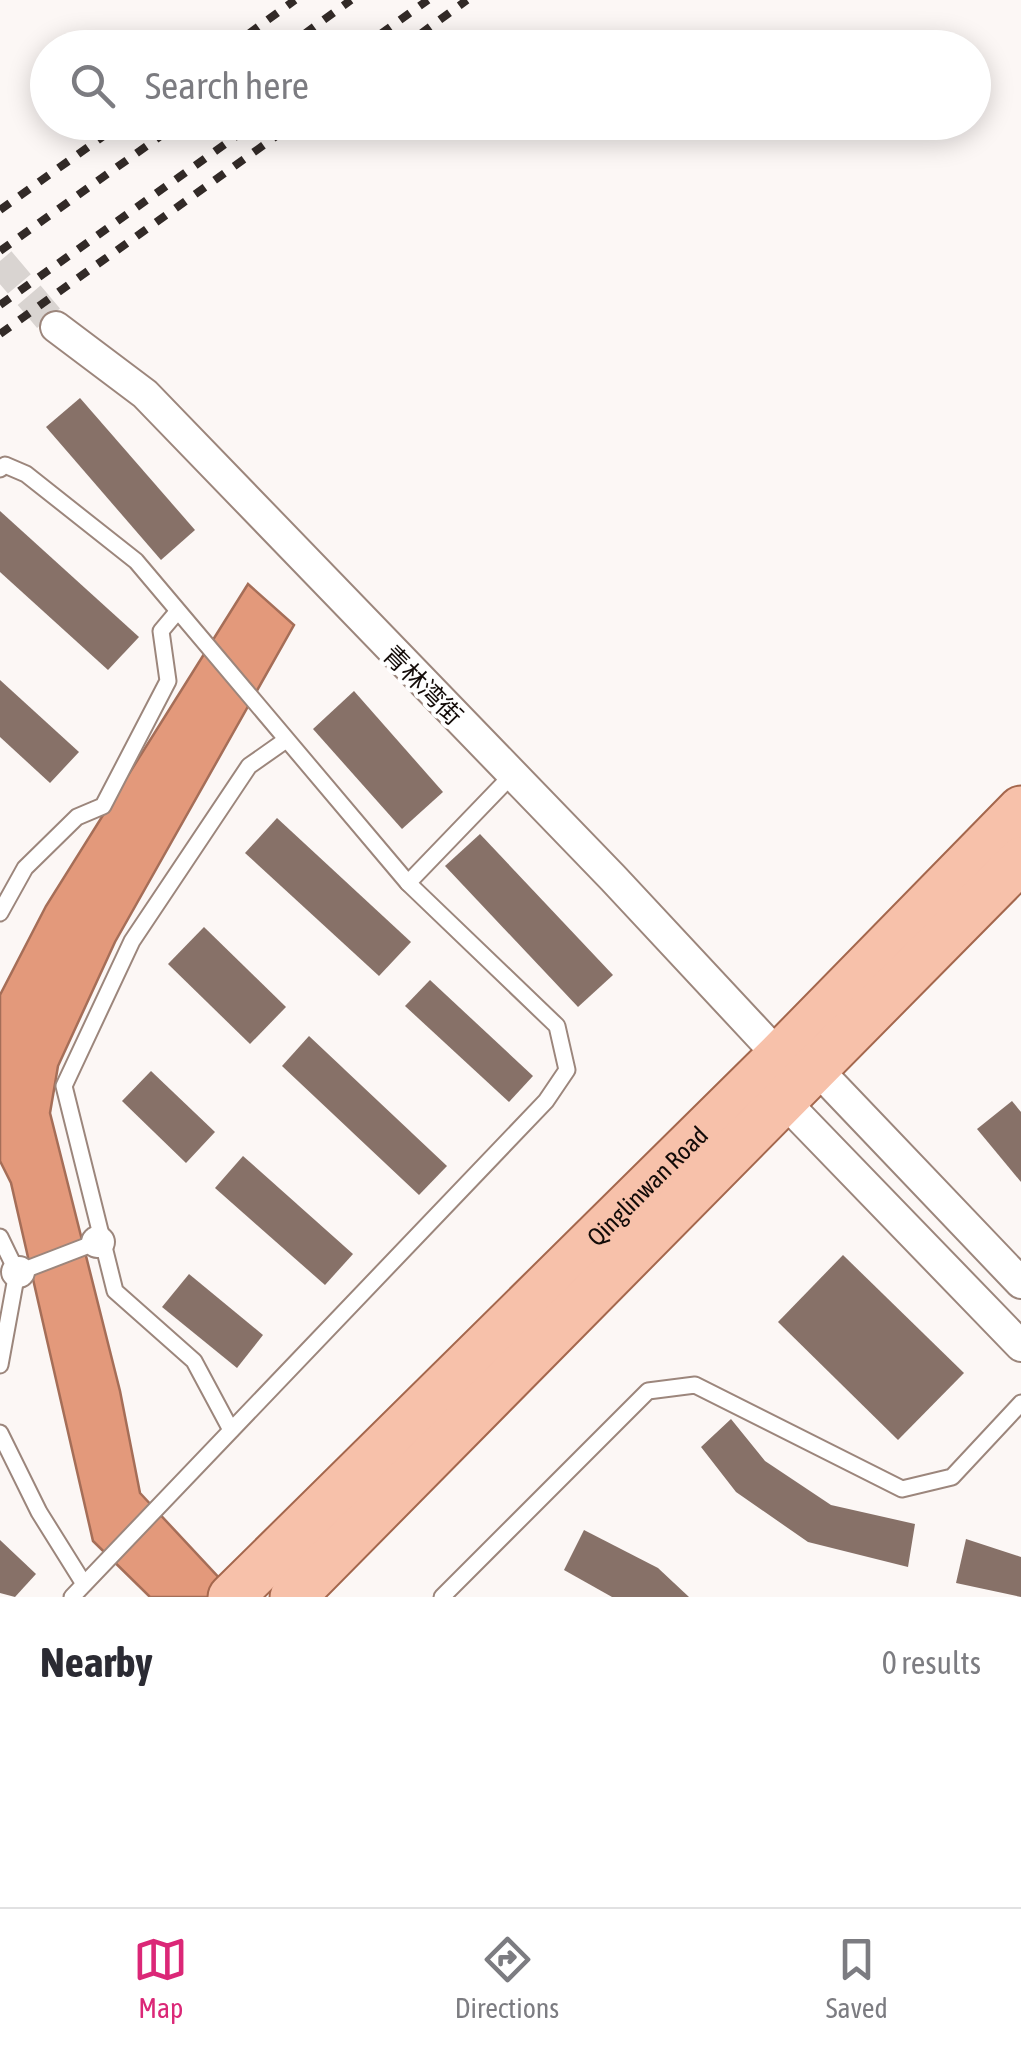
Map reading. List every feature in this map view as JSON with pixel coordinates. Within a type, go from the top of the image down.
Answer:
[{"type":"main road","name":"Qinglinwan Road","points":[[792,1074],[1021,809]]},
{"type":"main road","name":"Qinglinwan Road","points":[[231,1597],[286,1583],[792,1074],[1021,860]]},
{"type":"street","name":"青林湾街","points":[[56,327],[145,394],[512,775],[792,1074],[1021,1346]]},
{"type":"street","name":"青林湾街","points":[[792,1074],[1021,1283]]},
{"type":"lane","points":[[0,469],[6,465],[26,474],[136,561],[408,883],[557,1026],[567,1070],[546,1101],[72,1597]]},
{"type":"lane","points":[[0,914],[25,868],[77,817],[103,806],[168,681],[161,631],[177,612]]},
{"type":"lane","points":[[231,1430],[194,1361],[114,1291],[98,1242],[64,1086],[132,942],[249,766],[286,740]]},
{"type":"lane","points":[[408,883],[512,775]]},
{"type":"lane","points":[[0,1238],[18,1272],[0,1365]]},
{"type":"lane","points":[[18,1272],[98,1242]]},
{"type":"lane","points":[[442,1597],[648,1391],[695,1385],[902,1489],[952,1477],[1021,1402]]},
{"type":"lane","points":[[0,1433],[40,1512],[84,1584]]},
{"type":"shaded area","points":[[248,584],[294,625],[115,942],[58,1066],[50,1113],[120,1391],[140,1493],[237,1597],[150,1597],[93,1541],[11,1183],[0,1161],[0,995],[46,906]]},
{"type":"building","points":[[80,398],[195,530],[161,560],[46,427]]},
{"type":"building","points":[[0,511],[139,637],[108,670],[0,572]]},
{"type":"building","points":[[0,680],[79,752],[50,783],[0,737]]},
{"type":"building","points":[[354,691],[443,792],[402,829],[313,729]]},
{"type":"building","points":[[277,818],[411,942],[379,976],[245,853]]},
{"type":"building","points":[[480,834],[613,975],[578,1007],[445,866]]},
{"type":"building","points":[[204,927],[286,1007],[250,1044],[168,964]]},
{"type":"building","points":[[430,980],[533,1076],[509,1102],[405,1006]]},
{"type":"building","points":[[309,1036],[447,1166],[419,1195],[282,1066]]},
{"type":"building","points":[[151,1071],[215,1132],[186,1163],[122,1101]]},
{"type":"building","points":[[1012,1101],[1021,1112],[1021,1182],[977,1129]]},
{"type":"building","points":[[243,1156],[353,1254],[325,1285],[215,1188]]},
{"type":"building","points":[[843,1255],[964,1373],[898,1440],[778,1322]]},
{"type":"building","points":[[189,1274],[263,1335],[237,1368],[162,1307]]},
{"type":"building","points":[[731,1419],[765,1461],[831,1505],[915,1524],[908,1567],[808,1542],[736,1492],[701,1447]]},
{"type":"building","points":[[584,1530],[658,1568],[689,1597],[612,1597],[564,1570]]},
{"type":"building","points":[[966,1539],[1021,1557],[1021,1597],[956,1583]]},
{"type":"building","points":[[0,1540],[36,1574],[15,1597],[0,1593]]},
{"type":"tunnel","points":[[0,261],[56,327]]},
{"type":"railway","points":[[254,30],[295,0]]},
{"type":"railway","points":[[310,30],[351,0]]},
{"type":"railway","points":[[386,30],[428,0]]},
{"type":"railway","points":[[426,30],[467,0]]},
{"type":"railway","points":[[0,210],[98,140]]},
{"type":"railway","points":[[0,251],[155,140]]},
{"type":"railway","points":[[0,305],[231,140]]},
{"type":"railway","points":[[0,334],[271,140]]}]
